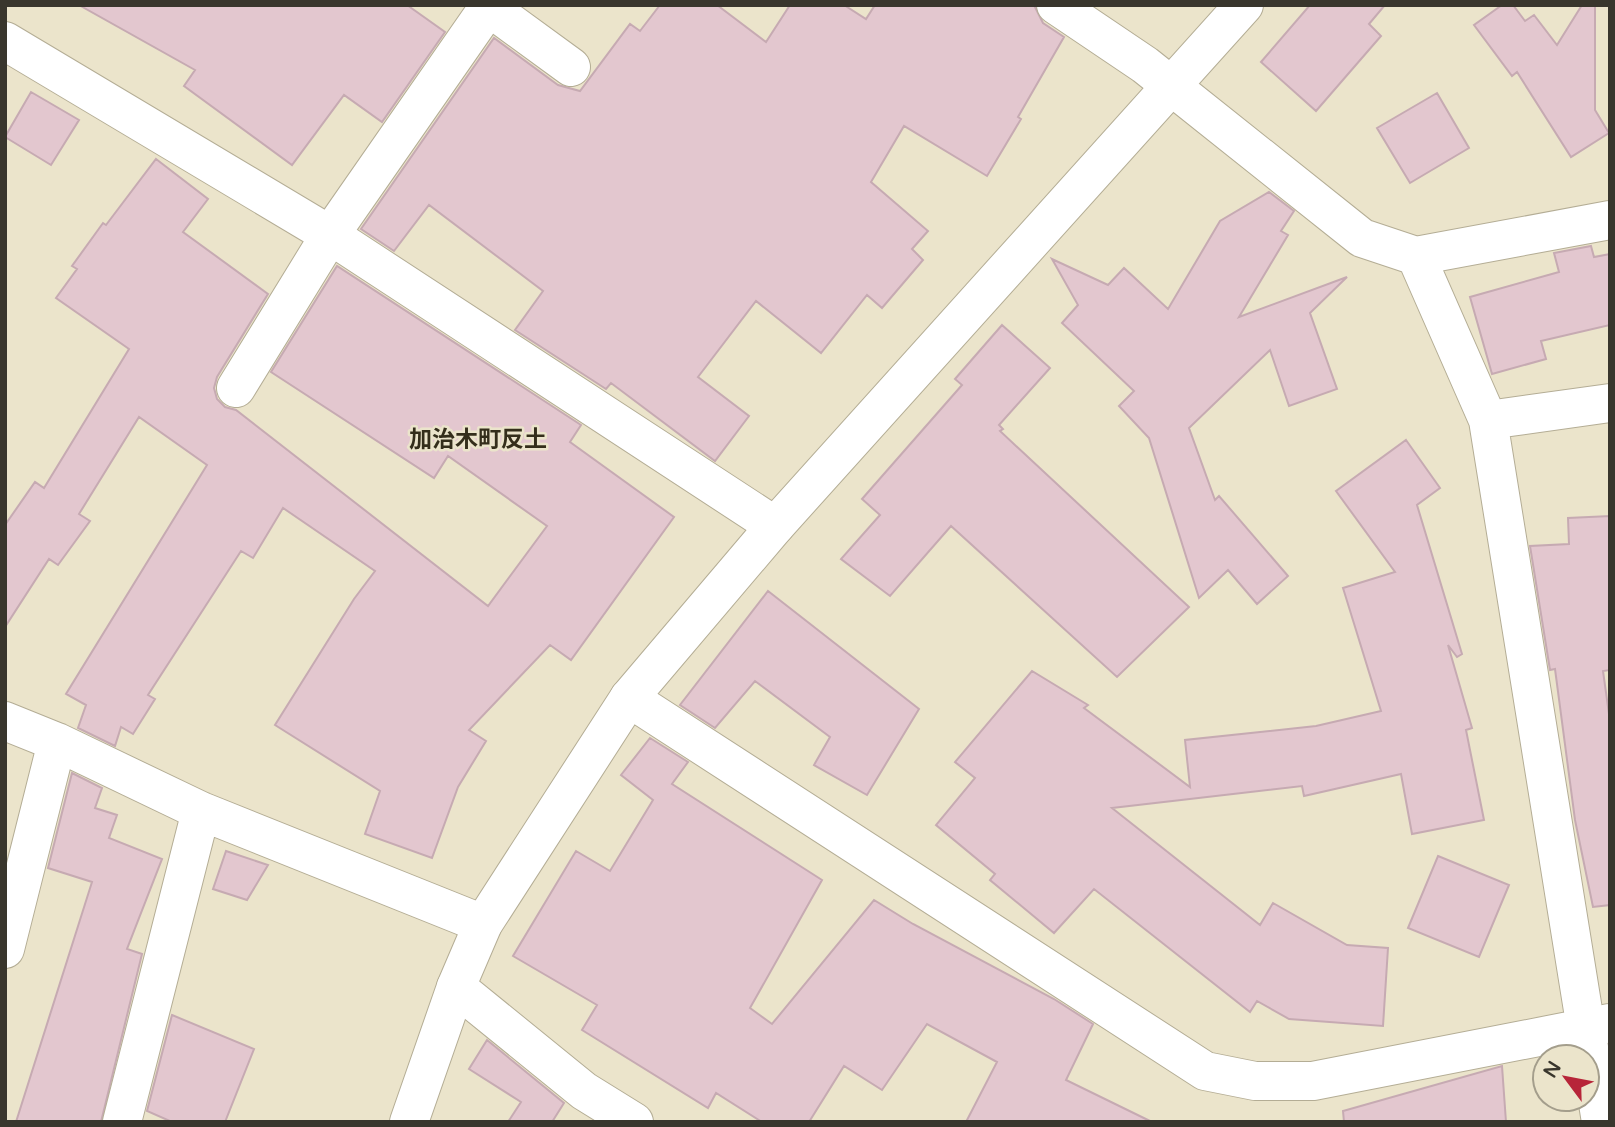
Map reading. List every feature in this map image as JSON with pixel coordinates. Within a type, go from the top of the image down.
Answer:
[{"type":"street","points":[[1056,5],[1173,86],[1362,238],[1416,256],[1610,220]]},
{"type":"street","points":[[409,1122],[456,987],[483,925],[629,698],[775,526],[1244,5]]},
{"type":"street","points":[[236,388],[330,235],[488,6],[571,67]]},
{"type":"street","points":[[5,41],[330,235],[775,526]]},
{"type":"street","points":[[1416,256],[1488,421],[1598,1026],[1601,1122]]},
{"type":"street","points":[[1488,421],[1610,403]]},
{"type":"street","points":[[629,698],[1205,1071],[1255,1080],[1313,1081],[1598,1026]]},
{"type":"street","points":[[5,721],[57,742],[201,811],[483,925]]},
{"type":"street","points":[[5,948],[57,742]]},
{"type":"street","points":[[122,1122],[201,811]]},
{"type":"street","points":[[456,987],[584,1091],[634,1122]]},
{"type":"building","points":[[79,5],[407,5],[445,32],[382,122],[344,95],[292,165],[184,86],[195,70]]},
{"type":"building","points":[[660,5],[717,5],[766,42],[790,5],[844,5],[866,19],[875,5],[1034,5],[1043,23],[1064,37],[1018,117],[1021,119],[987,176],[904,126],[871,182],[928,231],[912,249],[923,260],[882,308],[867,295],[821,353],[756,301],[698,377],[749,416],[715,461],[611,383],[606,389],[515,330],[543,291],[429,205],[394,251],[361,229],[494,38],[558,85],[580,91],[630,24],[640,31]]},
{"type":"building","points":[[1310,5],[1385,5],[1369,24],[1381,36],[1316,111],[1261,62]]},
{"type":"building","points":[[1502,5],[1513,5],[1525,21],[1534,15],[1557,45],[1582,5],[1595,5],[1595,110],[1609,133],[1571,157],[1517,72],[1512,76],[1474,25]]},
{"type":"building","points":[[31,92],[79,120],[51,165],[5,137]]},
{"type":"building","points":[[1437,93],[1469,148],[1410,183],[1377,128]]},
{"type":"building","points":[[156,159],[208,199],[183,232],[268,294],[217,377],[214,388],[217,399],[225,407],[236,410],[488,606],[547,526],[448,456],[434,478],[271,372],[337,266],[581,425],[570,442],[674,517],[571,660],[550,645],[469,730],[486,741],[458,787],[432,858],[365,834],[380,791],[275,725],[354,599],[375,571],[283,508],[253,558],[241,551],[148,695],[155,699],[133,734],[121,727],[115,746],[78,728],[86,705],[66,694],[207,465],[139,417],[79,514],[90,521],[58,565],[49,559],[5,627],[5,525],[35,482],[44,488],[129,349],[56,298],[77,269],[72,266],[103,223],[106,225]]},
{"type":"building","points":[[1269,192],[1294,211],[1281,231],[1288,235],[1239,317],[1347,277],[1310,313],[1337,389],[1289,406],[1270,350],[1189,428],[1215,500],[1219,496],[1288,576],[1257,604],[1228,570],[1199,598],[1149,438],[1119,406],[1134,391],[1062,323],[1078,305],[1052,259],[1108,285],[1124,268],[1168,309],[1220,221]]},
{"type":"building","points":[[1591,246],[1594,257],[1610,254],[1610,325],[1541,341],[1546,359],[1492,374],[1470,297],[1559,272],[1554,253]]},
{"type":"building","points":[[1002,325],[1050,368],[999,425],[1003,429],[1000,431],[1189,607],[1117,677],[951,526],[890,596],[841,559],[880,515],[862,499],[962,385],[955,379]]},
{"type":"building","points":[[1406,440],[1440,488],[1417,505],[1462,654],[1457,657],[1448,645],[1472,728],[1466,730],[1484,820],[1412,834],[1401,774],[1304,796],[1302,786],[1112,808],[1260,925],[1273,903],[1347,945],[1388,948],[1383,1026],[1289,1019],[1257,1001],[1250,1012],[1094,889],[1054,933],[990,880],[995,874],[936,825],[975,778],[955,762],[1032,671],[1088,705],[1084,708],[1190,787],[1185,740],[1316,726],[1381,711],[1343,588],[1395,572],[1336,491]]},
{"type":"building","points":[[1610,516],[1610,670],[1603,671],[1610,721],[1610,905],[1593,907],[1575,820],[1555,669],[1550,670],[1530,546],[1569,544],[1568,518]]},
{"type":"building","points":[[768,591],[919,709],[867,795],[814,765],[830,737],[755,681],[715,728],[680,705]]},
{"type":"building","points":[[650,738],[688,762],[672,784],[822,880],[750,1008],[772,1024],[874,900],[913,924],[1054,999],[1093,1024],[1066,1080],[1152,1122],[966,1122],[997,1062],[927,1024],[882,1090],[844,1066],[809,1122],[762,1122],[716,1093],[708,1108],[582,1030],[597,1005],[513,956],[576,851],[610,871],[653,800],[621,775]]},
{"type":"building","points":[[72,773],[102,788],[95,808],[117,815],[109,838],[162,859],[127,949],[142,954],[101,1122],[16,1122],[92,882],[48,868]]},
{"type":"building","points":[[226,851],[268,865],[247,900],[213,889]]},
{"type":"building","points":[[1438,856],[1509,885],[1479,957],[1408,928]]},
{"type":"building","points":[[172,1015],[254,1049],[225,1122],[172,1122],[147,1111]]},
{"type":"building","points":[[487,1040],[564,1103],[552,1122],[508,1122],[521,1102],[469,1069]]},
{"type":"building","points":[[1502,1066],[1506,1122],[1344,1122],[1343,1111]]},
{"type":"district","name":"加治木町反土","points":[[478,440]]}]
